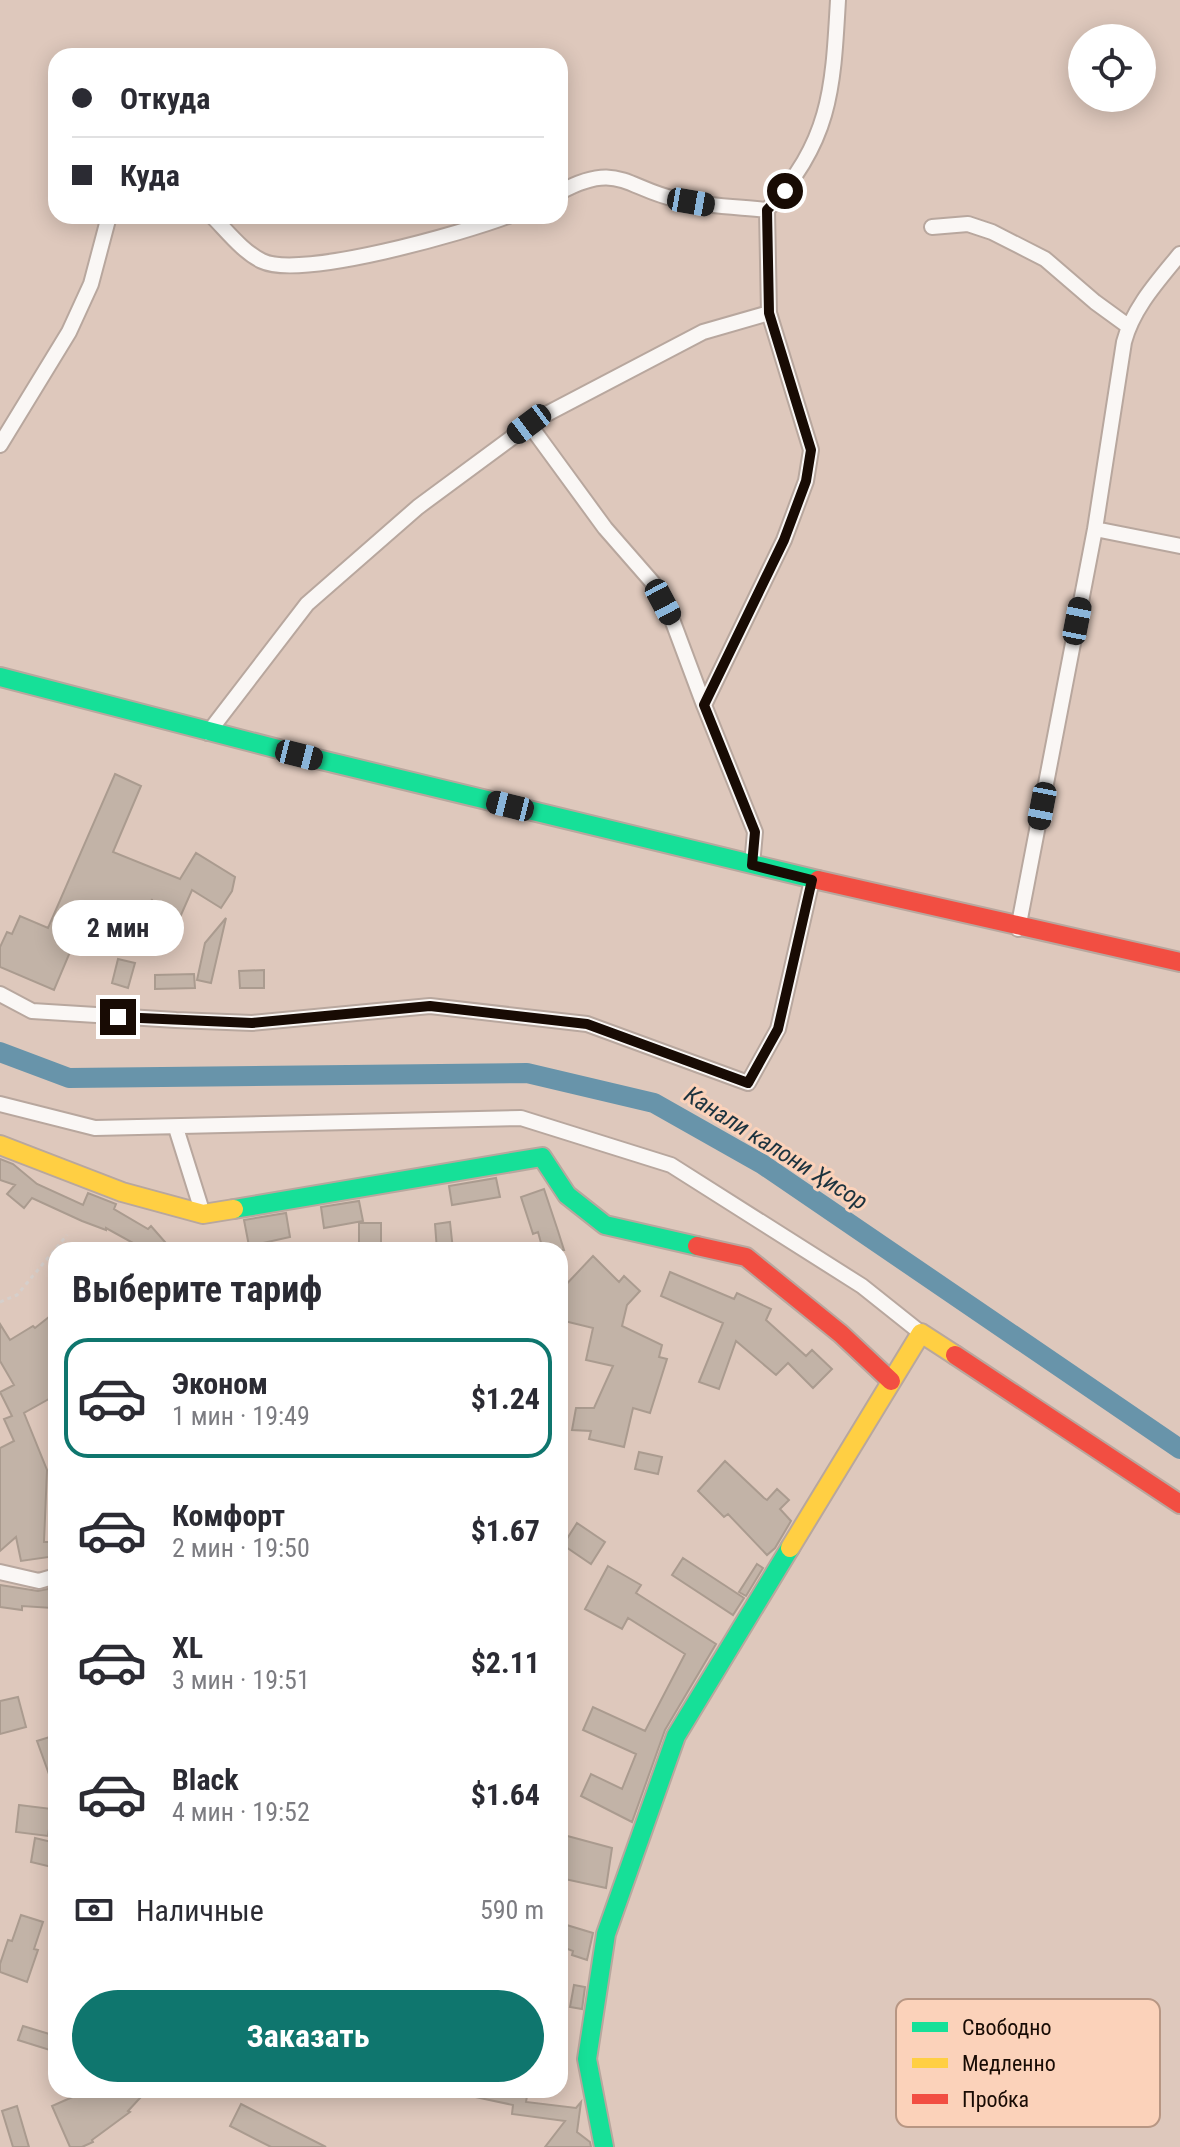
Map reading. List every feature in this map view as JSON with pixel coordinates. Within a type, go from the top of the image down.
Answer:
[{"type":"street","points":[[704,705],[784,540],[806,481],[811,450],[769,313],[767,210],[804,165],[821,129],[834,65],[838,0]]},
{"type":"street","points":[[568,188],[589,178],[617,177],[674,199],[767,210]]},
{"type":"street","points":[[0,445],[69,332],[91,284],[107,224]]},
{"type":"street","points":[[221,224],[262,261],[278,265],[335,261],[426,243],[484,224]]},
{"type":"street","points":[[932,227],[968,224],[992,232],[1045,259],[1128,326]]},
{"type":"street","points":[[1018,929],[1095,529],[1128,326],[1152,287],[1180,254]]},
{"type":"street","points":[[208,733],[307,604],[418,507],[529,424],[703,332],[769,313]]},
{"type":"street","points":[[529,424],[605,528],[653,583],[673,622],[755,832],[752,865]]},
{"type":"street","points":[[1095,529],[1180,546]]},
{"type":"street","points":[[0,677],[208,733],[812,880],[1018,929],[1180,962]]},
{"type":"street","points":[[0,994],[32,1011],[252,1023],[430,1006],[462,1009],[587,1024],[748,1083],[778,1029],[812,880]]},
{"type":"street","points":[[0,1104],[95,1128],[521,1118],[671,1165],[862,1286],[921,1333],[1180,1504]]},
{"type":"street","points":[[176,1128],[203,1214]]},
{"type":"street","points":[[0,1145],[122,1192],[203,1214],[542,1157],[567,1195],[605,1225],[746,1257],[841,1334],[891,1381]]},
{"type":"street","points":[[604,2147],[587,2059],[606,1934],[676,1736],[921,1333]]},
{"type":"street","points":[[0,1572],[39,1581],[48,1578]]},
{"type":"path","points":[[61,1242],[67,1235]]},
{"type":"path","points":[[0,1302],[17,1295],[48,1258]]},
{"type":"building","points":[[115,774],[141,786],[113,852],[180,879],[196,853],[235,877],[232,891],[221,908],[192,890],[170,940],[153,932],[152,899],[144,930],[89,907],[54,990],[0,967],[0,947],[7,932],[12,934],[20,916],[48,928]]},
{"type":"building","points":[[226,918],[211,983],[197,980],[205,943]]},
{"type":"building","points":[[118,959],[135,963],[128,988],[112,983]]},
{"type":"building","points":[[264,970],[264,988],[240,988],[239,971]]},
{"type":"building","points":[[194,974],[195,988],[155,989],[155,975]]},
{"type":"building","points":[[0,1159],[13,1164],[37,1184],[83,1205],[88,1193],[116,1204],[114,1209],[148,1229],[151,1226],[165,1242],[131,1242],[106,1228],[82,1221],[32,1198],[24,1208],[7,1194],[15,1185],[0,1180]]},
{"type":"building","points":[[496,1178],[500,1197],[452,1205],[449,1186]]},
{"type":"building","points":[[544,1189],[561,1242],[541,1242],[538,1232],[533,1234],[521,1197]]},
{"type":"building","points":[[359,1201],[363,1221],[324,1228],[321,1207]]},
{"type":"building","points":[[286,1213],[290,1237],[248,1242],[244,1220]]},
{"type":"building","points":[[450,1222],[452,1242],[436,1242],[435,1224]]},
{"type":"building","points":[[359,1223],[381,1223],[381,1242],[359,1242]]},
{"type":"building","points":[[593,1256],[619,1282],[624,1276],[640,1291],[627,1305],[622,1326],[662,1345],[659,1357],[667,1359],[650,1413],[633,1408],[624,1447],[589,1439],[591,1431],[572,1430],[576,1408],[594,1408],[613,1366],[586,1360],[593,1328],[568,1322],[568,1283]]},
{"type":"building","points":[[670,1272],[734,1299],[737,1293],[771,1309],[766,1320],[806,1356],[812,1350],[832,1369],[813,1388],[788,1363],[776,1375],[736,1341],[719,1389],[699,1382],[723,1323],[661,1296]]},
{"type":"building","points":[[48,1318],[48,1400],[24,1413],[47,1470],[44,1542],[48,1542],[48,1557],[21,1561],[16,1537],[0,1551],[0,1448],[14,1441],[4,1419],[12,1416],[0,1392],[14,1385],[0,1361],[0,1324],[10,1340],[33,1326],[35,1328]]},
{"type":"building","points":[[639,1452],[662,1457],[658,1474],[635,1469]]},
{"type":"building","points":[[725,1461],[767,1500],[777,1489],[789,1500],[780,1509],[791,1521],[775,1548],[767,1555],[728,1514],[724,1517],[698,1491]]},
{"type":"building","points":[[577,1523],[605,1542],[591,1564],[568,1548],[568,1537]]},
{"type":"building","points":[[683,1558],[744,1598],[733,1615],[672,1575]]},
{"type":"building","points":[[757,1564],[763,1568],[746,1596],[739,1592]]},
{"type":"building","points":[[608,1566],[641,1585],[636,1593],[716,1644],[665,1730],[632,1822],[581,1796],[591,1774],[622,1789],[636,1754],[583,1730],[593,1707],[645,1731],[685,1654],[628,1618],[622,1629],[585,1609]]},
{"type":"building","points":[[0,1585],[38,1591],[48,1589],[48,1608],[22,1606],[22,1610],[0,1607]]},
{"type":"building","points":[[18,1697],[26,1727],[0,1734],[0,1701]]},
{"type":"building","points":[[48,1738],[48,1771],[37,1741]]},
{"type":"building","points":[[19,1805],[48,1809],[48,1836],[16,1832]]},
{"type":"building","points":[[568,1836],[612,1848],[606,1888],[568,1880]]},
{"type":"building","points":[[35,1838],[48,1841],[48,1866],[31,1862]]},
{"type":"building","points":[[21,1915],[43,1922],[27,1982],[0,1972],[8,1940],[12,1941]]},
{"type":"building","points":[[568,1925],[593,1933],[587,1960],[572,1955],[573,1951],[568,1949]]},
{"type":"building","points":[[574,1985],[585,1987],[582,2009],[570,2007]]},
{"type":"building","points":[[23,2026],[48,2034],[48,2049],[18,2040]]},
{"type":"building","points":[[70,2098],[140,2098],[130,2112],[93,2142],[82,2147],[70,2147],[52,2106]]},
{"type":"building","points":[[480,2098],[527,2098],[526,2102],[576,2108],[581,2102],[577,2132],[590,2142],[591,2147],[545,2147],[565,2121],[512,2114],[513,2105]]},
{"type":"building","points":[[241,2104],[326,2147],[271,2147],[230,2126]]},
{"type":"building","points":[[17,2106],[29,2147],[13,2147],[2,2111]]},
{"type":"waterway","name":"Канали калони Ҳисор","points":[[0,1052],[69,1078],[527,1073],[654,1103],[762,1164],[1180,1449]]},
{"type":"traffic: fast","points":[[0,677],[313,758],[818,880]]},
{"type":"traffic: fast","points":[[234,1209],[542,1157],[567,1195],[605,1225],[697,1246]]},
{"type":"traffic: fast","points":[[604,2147],[587,2059],[606,1934],[676,1736],[790,1548]]},
{"type":"traffic: slow","points":[[0,1145],[122,1192],[203,1214],[234,1209]]},
{"type":"traffic: slow","points":[[790,1548],[921,1333],[955,1355]]},
{"type":"traffic: jam","points":[[818,880],[1180,962]]},
{"type":"traffic: jam","points":[[697,1246],[746,1257],[841,1334],[891,1381]]},
{"type":"traffic: jam","points":[[955,1355],[1180,1504]]},
{"type":"route","points":[[118,1017],[252,1023],[430,1006],[587,1024],[748,1083],[778,1029],[812,880],[752,865],[755,832],[704,705],[784,540],[806,481],[811,450],[769,313],[767,210],[785,191]]}]
